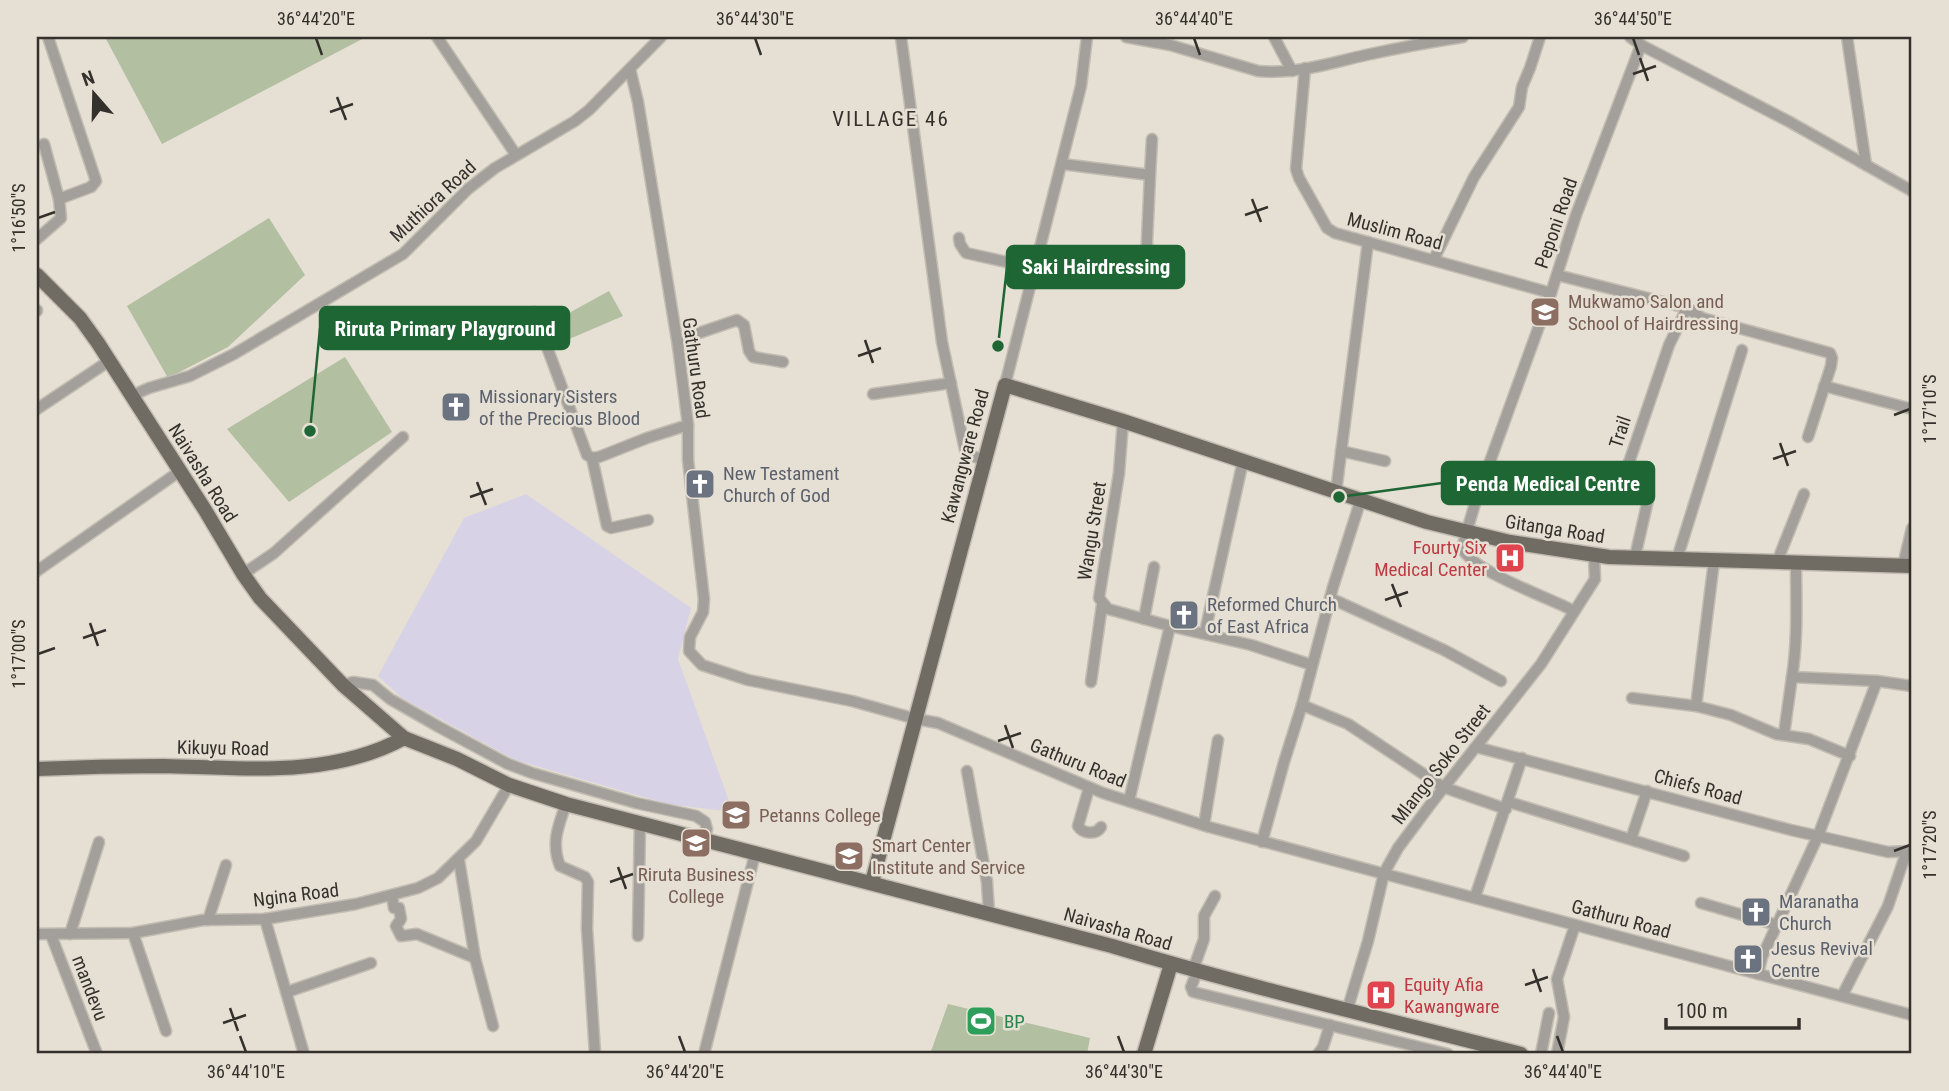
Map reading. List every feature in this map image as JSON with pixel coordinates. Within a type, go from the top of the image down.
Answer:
[{"type":"main road","name":"Naivasha Road","points":[[37,275],[80,318],[260,598],[343,685],[404,738],[457,759],[509,785],[566,804],[989,913],[1261,989],[1503,1052],[1521,1054]]},
{"type":"main road","name":"Gitanga Road","points":[[1004,385],[1123,421],[1427,522],[1510,542],[1594,555],[1908,566]]},
{"type":"main road","name":"Kawangware Road","points":[[872,883],[1004,385]]},
{"type":"main road","name":"Kikuyu Road","points":[[37,769],[113,766],[281,769],[326,764],[372,754],[404,738]]},
{"type":"main road","points":[[1144,1054],[1171,964]]},
{"type":"street","points":[[48,37],[96,181],[91,187],[59,199]]},
{"type":"street","points":[[437,37],[516,155]]},
{"type":"street","name":"Muthiora Road","points":[[131,396],[190,376],[234,354],[403,254],[468,189],[516,155],[575,121],[662,37]]},
{"type":"street","points":[[901,37],[951,383],[965,450],[984,460]]},
{"type":"street","name":"Kawangware Road","points":[[1004,385],[1062,164],[1080,86],[1087,37]]},
{"type":"street","points":[[1126,37],[1170,46],[1258,71],[1292,71],[1396,48],[1462,37]]},
{"type":"street","points":[[1274,37],[1292,71]]},
{"type":"street","points":[[1434,259],[1474,177],[1520,107],[1522,87],[1540,37]]},
{"type":"street","points":[[1630,37],[1912,191]]},
{"type":"street","points":[[1847,37],[1866,165]]},
{"type":"street","name":"Peponi Road","points":[[1467,532],[1489,460],[1551,293],[1576,215],[1641,45]]},
{"type":"street","name":"Muslim Road","points":[[1305,68],[1296,160],[1298,178],[1327,228],[1335,233],[1551,293]]},
{"type":"street","name":"Gathuru Road","points":[[630,69],[638,102],[678,346],[688,425],[688,460],[704,599],[703,612],[690,637],[689,651],[702,665],[748,680],[852,701],[938,723],[1090,788],[1262,842],[1912,1015]]},
{"type":"street","points":[[1146,264],[1152,139]]},
{"type":"street","points":[[37,239],[61,218],[59,199],[44,144]]},
{"type":"street","points":[[1062,164],[1150,175]]},
{"type":"street","points":[[959,239],[967,253],[1034,268]]},
{"type":"street","points":[[1336,492],[1368,242]]},
{"type":"street","points":[[1557,275],[1687,309],[1702,318],[1830,353],[1832,362],[1808,438]]},
{"type":"street","name":"Trail","points":[[1635,557],[1648,500],[1646,496],[1625,486],[1623,480],[1669,345],[1687,309]]},
{"type":"street","points":[[534,312],[587,455],[592,458],[607,526],[611,528],[648,520]]},
{"type":"street","points":[[678,346],[693,335],[737,320],[744,325],[753,358],[783,362]]},
{"type":"street","points":[[1677,559],[1742,350]]},
{"type":"street","points":[[37,409],[109,361]]},
{"type":"street","points":[[873,394],[951,383]]},
{"type":"street","points":[[1824,387],[1912,409]]},
{"type":"street","name":"Wangu Street","points":[[1123,421],[1119,473],[1100,589],[1099,598],[1102,605],[1170,626],[1205,632],[1251,645],[1312,665]]},
{"type":"street","points":[[592,458],[688,425]]},
{"type":"street","points":[[243,574],[274,553],[403,437]]},
{"type":"street","points":[[1341,452],[1385,461]]},
{"type":"street","points":[[1205,632],[1243,461]]},
{"type":"street","points":[[37,571],[180,471]]},
{"type":"street","points":[[1777,562],[1804,494]]},
{"type":"street","points":[[1262,842],[1330,598],[1361,499]]},
{"type":"street","points":[[1908,566],[1912,528]]},
{"type":"street","points":[[1467,532],[1462,548],[1475,563],[1490,573],[1574,611]]},
{"type":"street","name":"Mlango Soko Street","points":[[1355,1032],[1353,1013],[1384,873],[1398,848],[1443,787],[1541,664],[1595,579],[1594,555]]},
{"type":"street","points":[[1696,706],[1714,561]]},
{"type":"street","points":[[1784,734],[1796,640],[1796,562]]},
{"type":"street","points":[[1144,619],[1154,567]]},
{"type":"street","points":[[1330,598],[1444,650],[1501,681]]},
{"type":"street","points":[[1091,682],[1102,605]]},
{"type":"street","points":[[1129,801],[1170,626]]},
{"type":"street","points":[[1792,677],[1877,681],[1912,686]]},
{"type":"street","points":[[1758,974],[1777,925],[1818,836],[1877,681]]},
{"type":"street","points":[[343,685],[353,682],[373,685],[390,699],[508,764],[636,803],[696,816],[705,822],[707,829],[704,840]]},
{"type":"street","points":[[1632,698],[1696,706],[1731,715],[1776,734],[1809,740],[1850,756]]},
{"type":"street","points":[[1302,705],[1348,724],[1443,787],[1684,856]]},
{"type":"street","points":[[1204,825],[1218,740]]},
{"type":"street","name":"Chiefs Road","points":[[1476,747],[1818,836],[1888,852],[1909,852]]},
{"type":"street","points":[[1475,897],[1522,758]]},
{"type":"street","points":[[967,771],[987,882],[989,913]]},
{"type":"street","name":"Ngina Road","points":[[37,934],[132,933],[208,920],[265,919],[356,904],[418,888],[438,878],[476,842],[509,785]]},
{"type":"street","points":[[1090,788],[1078,827],[1092,833],[1101,827]]},
{"type":"street","points":[[1630,839],[1647,791]]},
{"type":"street","points":[[636,803],[638,936]]},
{"type":"street","points":[[566,804],[556,831],[554,846],[560,866],[585,877],[588,882],[587,928],[595,1054]]},
{"type":"street","points":[[70,934],[99,842]]},
{"type":"street","points":[[1842,996],[1888,906],[1909,852]]},
{"type":"street","points":[[704,1054],[755,854]]},
{"type":"street","points":[[459,860],[475,958],[493,1026]]},
{"type":"street","points":[[208,920],[226,865]]},
{"type":"street","points":[[392,895],[394,908],[399,908],[401,919],[396,926],[401,936],[417,934],[475,958]]},
{"type":"street","points":[[1215,895],[1204,916],[1202,947],[1191,987],[1193,992],[1442,1054],[1455,1038]]},
{"type":"street","points":[[1701,903],[1777,925]]},
{"type":"street","points":[[265,919],[304,1054]]},
{"type":"street","points":[[1557,1054],[1564,1017],[1557,979],[1574,925]]},
{"type":"street","points":[[132,933],[166,1031]]},
{"type":"street","name":"mandevu","points":[[51,935],[97,1054]]},
{"type":"street","points":[[287,992],[371,963]]},
{"type":"street","points":[[1233,1003],[1235,982]]},
{"type":"street","points":[[1258,1009],[1261,989]]},
{"type":"street","points":[[1318,1023],[1321,1004]]},
{"type":"street","points":[[1541,1054],[1549,1013]]},
{"type":"street","points":[[1318,1054],[1324,1047],[1330,1025]]},
{"type":"street","points":[[1410,1045],[1413,1027]]},
{"type":"shaded area","points":[[526,494],[691,608],[678,659],[733,812],[668,804],[515,760],[402,698],[378,676],[464,518]]},
{"type":"green space","points":[[105,37],[366,37],[162,144]]},
{"type":"green space","points":[[269,218],[305,275],[228,347],[168,378],[127,306]]},
{"type":"green space","points":[[609,291],[623,316],[567,340],[558,319]]},
{"type":"green space","points":[[345,357],[392,432],[289,502],[227,429]]},
{"type":"green space","name":"BP","points":[[948,1004],[1090,1038],[1087,1054],[930,1054]]},
{"type":"place","name":"Mukwamo Salon and School of Hairdressing","points":[[1545,312]]},
{"type":"place","name":"Saki Hairdressing","points":[[998,346]]},
{"type":"place","name":"Missionary Sisters of the Precious Blood","points":[[456,407]]},
{"type":"place","name":"Riruta Primary Playground","points":[[310,431]]},
{"type":"place","name":"New Testament Church of God","points":[[700,484]]},
{"type":"place","name":"Penda Medical Centre","points":[[1339,497]]},
{"type":"place","name":"Fourty Six Medical Center","points":[[1510,558]]},
{"type":"place","name":"Reformed Church of East Africa","points":[[1184,615]]},
{"type":"place","name":"Petanns College","points":[[736,815]]},
{"type":"place","name":"Riruta Business College","points":[[696,843]]},
{"type":"place","name":"Smart Center Institute and Service","points":[[849,856]]},
{"type":"place","name":"Maranatha Church","points":[[1756,912]]},
{"type":"place","name":"Jesus Revival Centre","points":[[1748,959]]},
{"type":"place","name":"Equity Afia Kawangware","points":[[1381,995]]},
{"type":"place","name":"BP","points":[[981,1021]]},
{"type":"district","name":"VILLAGE 46","points":[[891,119]]}]
